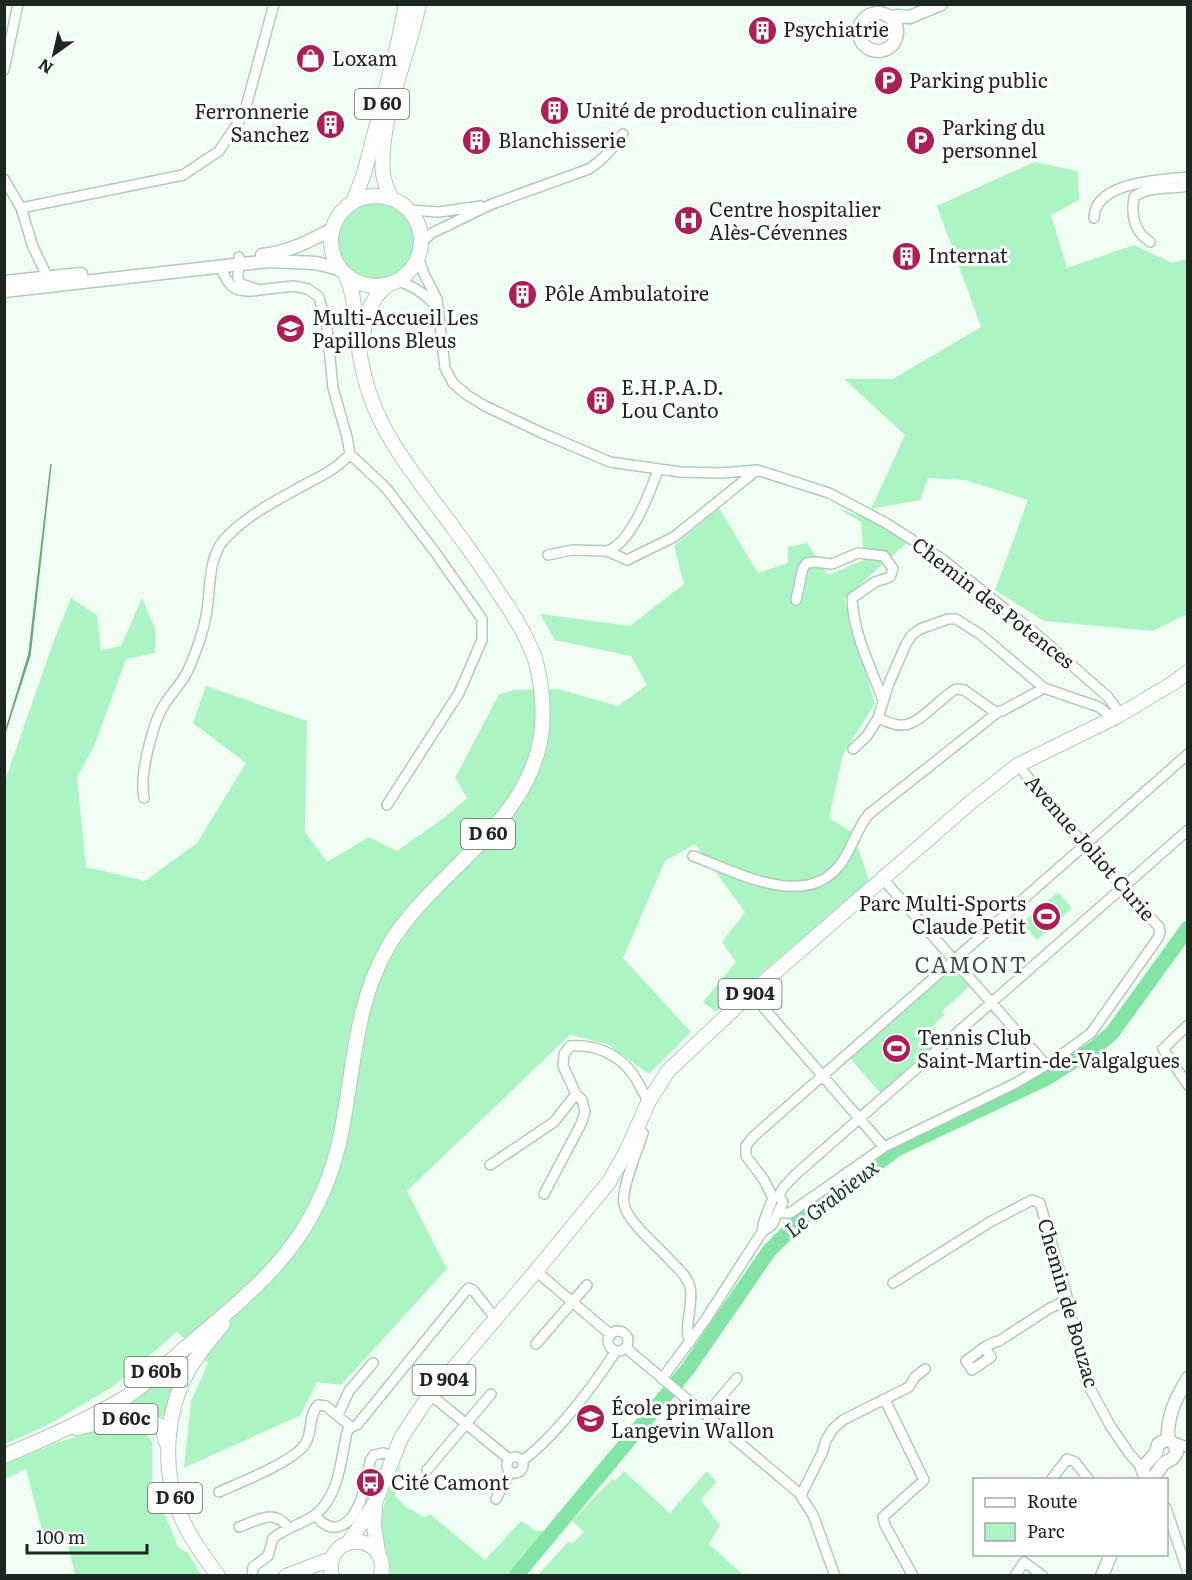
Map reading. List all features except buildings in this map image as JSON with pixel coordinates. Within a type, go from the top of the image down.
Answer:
[{"type":"main road","name":"D 60","points":[[353,202],[364,174],[399,39],[405,4]]},
{"type":"main road","name":"D 60","points":[[390,198],[383,174],[382,152],[386,127],[419,4]]},
{"type":"main road","points":[[910,17],[880,11],[861,22],[860,40],[868,49],[880,51],[885,49],[894,42],[897,32],[910,17],[941,4]]},
{"type":"main road","points":[[880,11],[896,27],[897,32]]},
{"type":"main road","points":[[4,282],[49,283],[221,267],[239,261],[296,261],[316,263],[343,272],[365,286],[392,283],[410,271],[418,257],[421,243],[418,225],[408,210],[390,198],[371,196],[353,202],[343,209],[331,230],[330,243],[333,257],[343,272]]},
{"type":"main road","points":[[4,291],[49,283],[239,261],[274,254],[306,243],[331,230]]},
{"type":"main road","name":"D 60","points":[[218,1575],[195,1544],[180,1513],[174,1493],[168,1449],[169,1428],[186,1375],[196,1357],[238,1303],[267,1277],[293,1247],[313,1213],[328,1180],[339,1141],[367,992],[377,967],[404,923],[437,885],[502,819],[525,783],[542,728],[540,691],[534,658],[520,626],[486,573],[386,433],[366,385],[356,330],[352,287],[343,272]]},
{"type":"main road","name":"D 60","points":[[361,352],[364,327],[371,306],[383,288],[392,283]]},
{"type":"main road","name":"D 904","points":[[349,1542],[375,1503],[401,1438],[431,1395],[609,1182],[649,1101],[668,1071],[751,993],[971,802],[1018,765],[1118,716],[1188,672]]},
{"type":"main road","name":"D 60b","points":[[4,1456],[66,1430],[126,1397],[238,1303]]},
{"type":"main road","points":[[1150,1476],[1173,1458],[1177,1452],[1170,1440],[1167,1424],[1170,1412],[1188,1378]]},
{"type":"main road","name":"D 60c","points":[[66,1430],[108,1421],[148,1419],[163,1429],[168,1449]]},
{"type":"main road","points":[[1150,1476],[1158,1444],[1170,1440]]},
{"type":"main road","name":"D 904","points":[[375,1503],[374,1526],[378,1552]]},
{"type":"main road","points":[[332,1575],[331,1559],[335,1551],[349,1542],[365,1542],[378,1552],[383,1568],[381,1575]]},
{"type":"main road","points":[[1102,1575],[1110,1556]]},
{"type":"main road","points":[[286,1575],[331,1559]]},
{"type":"street","points":[[4,70],[18,4]]},
{"type":"street","points":[[21,208],[183,175],[219,151],[244,114],[274,4]]},
{"type":"street","points":[[421,243],[432,232],[492,204],[589,169],[614,148],[623,134]]},
{"type":"street","points":[[1094,218],[1094,209],[1099,202],[1113,192],[1131,184],[1188,177]]},
{"type":"street","points":[[4,179],[21,208],[33,247],[49,283]]},
{"type":"street","points":[[1150,242],[1137,230],[1131,211],[1134,197],[1166,186],[1173,189],[1188,186]]},
{"type":"street","points":[[408,210],[439,212],[492,204]]},
{"type":"street","name":"Chemin des Potences","points":[[418,257],[437,298],[445,368],[453,383],[467,395],[484,406],[610,462],[658,470],[722,473],[757,470],[829,493],[886,523],[942,559],[1033,631],[1108,697],[1116,708],[1118,716]]},
{"type":"street","points":[[239,261],[238,278],[242,284],[259,290]]},
{"type":"street","points":[[221,267],[230,286],[239,291],[293,286],[308,289],[319,297],[327,328],[333,388],[350,454],[386,488],[482,619],[482,640],[459,693],[387,805]]},
{"type":"street","points":[[392,283],[412,285],[426,294],[439,309]]},
{"type":"street","points":[[144,798],[142,782],[149,745],[165,703],[190,668],[206,617],[213,559],[222,543],[243,522],[340,466],[350,454]]},
{"type":"street","points":[[548,555],[572,550],[607,551],[614,549],[622,542],[634,523],[649,496],[658,470]]},
{"type":"street","points":[[607,551],[627,560],[674,537],[757,470]]},
{"type":"street","points":[[796,600],[803,568],[807,563],[832,564],[858,553],[884,556],[893,569],[890,577],[875,582],[852,598],[853,613],[861,642],[884,700]]},
{"type":"street","points":[[853,749],[867,736],[878,718],[902,654],[912,635],[920,629],[948,620],[956,620],[980,634],[1044,688],[1118,716]]},
{"type":"street","points":[[693,856],[774,885],[799,887],[822,881],[831,876],[840,866],[849,853],[861,823],[869,814],[998,712],[1044,688]]},
{"type":"street","points":[[878,718],[898,725],[907,724],[954,690],[959,689],[964,690],[992,711],[998,712]]},
{"type":"street","points":[[801,1203],[789,1204],[764,1180],[746,1156],[746,1146],[753,1137],[1188,754]]},
{"type":"street","name":"Avenue Joliot Curie","points":[[1018,765],[1085,846],[1159,927],[1160,932],[1091,1033],[1046,1065]]},
{"type":"street","points":[[762,1232],[764,1221],[795,1175],[1188,830]]},
{"type":"street","points":[[778,1213],[790,1213],[801,1203],[884,1147],[1004,1089],[1046,1065],[883,879]]},
{"type":"street","points":[[751,993],[884,1147]]},
{"type":"street","points":[[1188,1025],[1163,1049],[1188,1085]]},
{"type":"street","points":[[544,1194],[585,1112],[582,1100],[576,1094],[563,1066],[564,1054],[570,1046],[584,1045],[607,1051],[632,1072],[649,1101]]},
{"type":"street","points":[[490,1165],[554,1122],[576,1094]]},
{"type":"street","points":[[637,1128],[643,1133],[626,1187],[624,1205],[632,1219],[685,1276],[690,1288],[691,1308],[687,1337],[690,1342]]},
{"type":"street","points":[[664,1380],[762,1232],[772,1225],[778,1213],[780,1196]]},
{"type":"street","name":"Chemin de Bouzac","points":[[893,1283],[990,1221],[1032,1200],[1040,1203],[1053,1242],[1086,1381],[1129,1454],[1150,1476]]},
{"type":"street","points":[[536,1271],[611,1335]]},
{"type":"street","points":[[536,1344],[587,1285]]},
{"type":"street","points":[[252,1575],[253,1567],[268,1556],[270,1542],[273,1538],[315,1515],[323,1506],[334,1487],[347,1432],[351,1427],[357,1425],[469,1288],[496,1319]]},
{"type":"street","points":[[985,1348],[1067,1300]]},
{"type":"street","points":[[522,1461],[555,1430],[621,1349],[628,1342],[625,1334],[616,1331],[611,1335],[609,1344],[621,1349],[664,1380],[801,1495],[813,1515],[835,1575]]},
{"type":"street","points":[[338,1415],[349,1391],[373,1363]]},
{"type":"street","points":[[801,1495],[833,1429],[843,1420],[909,1387],[915,1377],[925,1369]]},
{"type":"street","points":[[706,1415],[737,1378]]},
{"type":"street","points":[[427,1470],[491,1394]]},
{"type":"street","points":[[431,1395],[509,1459]]},
{"type":"street","points":[[882,1400],[886,1402],[924,1480],[884,1517],[885,1525],[913,1575]]},
{"type":"street","points":[[219,1492],[297,1453],[309,1438],[313,1410],[318,1405],[326,1406],[351,1427]]},
{"type":"street","points":[[1170,1440],[1188,1447]]},
{"type":"street","points":[[315,1515],[327,1526],[342,1527],[360,1502],[371,1459],[374,1455],[383,1453],[393,1456]]},
{"type":"street","points":[[1173,1458],[1188,1453]]},
{"type":"street","points":[[496,1499],[523,1467],[522,1461],[516,1456],[509,1459]]},
{"type":"street","points":[[509,1459],[507,1467],[517,1474]]},
{"type":"street","points":[[1052,1478],[1068,1459],[1076,1462],[1088,1478]]},
{"type":"street","points":[[1168,1511],[1188,1574]]},
{"type":"street","points":[[239,1527],[273,1516],[289,1528]]},
{"type":"street","points":[[1015,1575],[1024,1562],[1043,1575]]},
{"type":"green space","points":[[1034,162],[1078,171],[1079,200],[1051,215],[1067,268],[1134,245],[1172,263],[1187,259],[1187,614],[1153,631],[1044,621],[995,590],[1028,500],[965,480],[928,478],[920,500],[871,509],[905,435],[844,379],[893,379],[981,327],[937,206]]},
{"type":"green space","points":[[377,201],[392,204],[405,213],[414,226],[417,241],[414,256],[405,269],[392,278],[377,281],[362,278],[349,269],[340,256],[337,241],[340,226],[349,213],[362,204]]},
{"type":"green space","points":[[719,508],[758,573],[788,563],[788,547],[807,543],[828,575],[864,560],[861,522],[838,508],[865,518],[909,541],[844,599],[875,704],[843,754],[829,818],[853,833],[869,880],[716,1012],[703,1002],[736,962],[722,942],[745,912],[695,844],[665,861],[623,958],[691,1032],[649,1074],[607,1044],[570,1035],[407,1191],[447,1269],[341,1385],[317,1382],[301,1415],[184,1468],[191,1401],[208,1363],[177,1332],[114,1386],[46,1426],[5,1444],[5,781],[71,598],[97,615],[101,650],[121,646],[142,598],[155,628],[155,653],[126,659],[95,744],[77,778],[86,867],[145,881],[197,843],[246,763],[193,723],[206,686],[307,721],[305,832],[327,862],[369,837],[397,851],[445,817],[467,798],[455,778],[499,694],[515,690],[558,689],[618,706],[647,685],[631,656],[555,640],[540,614],[630,626],[684,584],[674,546]]},
{"type":"green space","name":"Parc Multi-Sports Claude Petit","points":[[1058,892],[1072,908],[1037,940],[1022,923]]},
{"type":"green space","name":"Tennis Club Saint-Martin-de-Valgalgues","points":[[954,968],[971,985],[942,1011],[945,1015],[932,1026],[943,1040],[881,1094],[849,1057]]},
{"type":"green space","points":[[180,1365],[163,1417],[147,1412],[110,1413],[155,1382]]},
{"type":"green space","points":[[107,1427],[141,1427],[152,1442],[152,1483],[178,1547],[188,1553],[201,1575],[75,1575],[67,1540],[45,1542],[26,1469],[5,1479],[4,1465],[56,1443]]},
{"type":"green space","points":[[401,1462],[395,1496],[406,1507],[424,1517],[430,1514],[485,1560],[521,1521],[536,1531],[547,1530],[558,1537],[526,1575],[390,1575],[381,1519],[389,1490]]},
{"type":"green space","points":[[624,1471],[670,1513],[707,1471],[716,1482],[701,1500],[720,1525],[709,1544],[743,1575],[538,1575],[568,1542],[573,1543],[584,1532],[572,1521],[612,1479],[615,1481]]},
{"type":"shaded area","points":[[51,464],[30,655],[5,733],[29,654]]},
{"type":"waterway","name":"Le Grabieux","points":[[516,1576],[687,1370],[769,1251],[797,1223],[897,1149],[1047,1078],[1096,1047],[1112,1033],[1188,928]]},
{"type":"place","name":"Psychiatrie","points":[[762,30]]},
{"type":"place","name":"Loxam","points":[[311,59]]},
{"type":"place","name":"Parking public","points":[[888,81]]},
{"type":"place","name":"Unité de production culinaire","points":[[555,111]]},
{"type":"place","name":"Ferronnerie Sanchez","points":[[330,124]]},
{"type":"place","name":"Parking du personnel","points":[[921,140]]},
{"type":"place","name":"Blanchisserie","points":[[477,141]]},
{"type":"place","name":"Centre hospitalier Alès-Cévennes","points":[[688,221]]},
{"type":"place","name":"Internat","points":[[907,256]]},
{"type":"place","name":"Pôle Ambulatoire","points":[[523,294]]},
{"type":"place","name":"Multi-Accueil Les Papillons Bleus","points":[[291,329]]},
{"type":"place","name":"E.H.P.A.D. Lou Canto","points":[[600,400]]},
{"type":"place","name":"Parc Multi-Sports Claude Petit","points":[[1047,916]]},
{"type":"place","name":"Tennis Club Saint-Martin-de-Valgalgues","points":[[896,1049]]},
{"type":"place","name":"École primaire Langevin Wallon","points":[[590,1419]]},
{"type":"place","name":"Cité Camont","points":[[370,1483]]},
{"type":"district","name":"CAMONT","points":[[971,965]]}]
